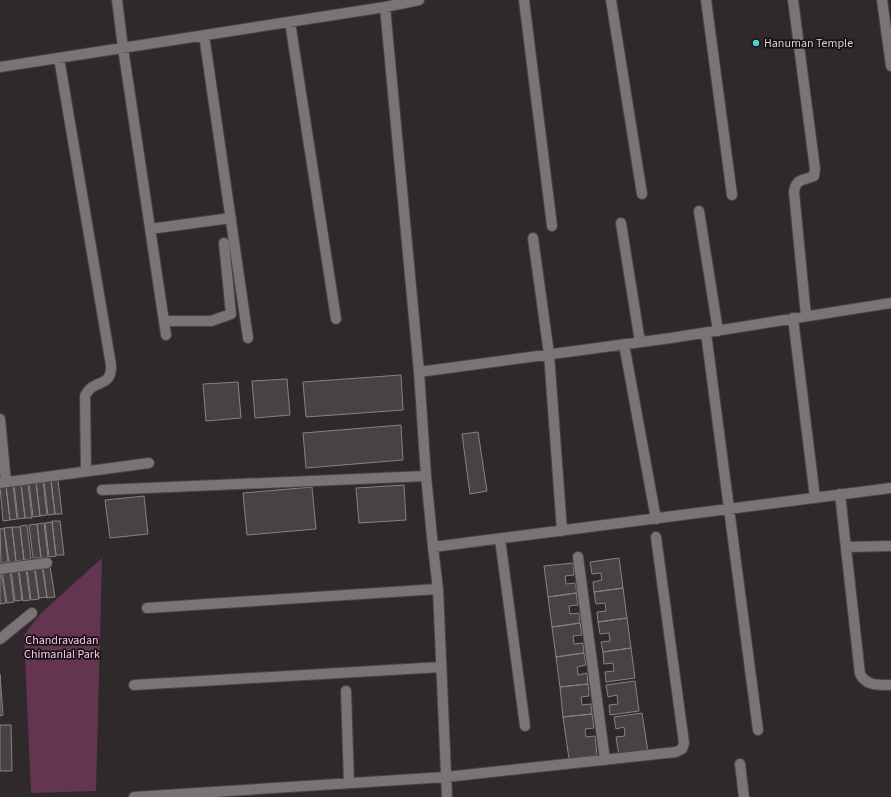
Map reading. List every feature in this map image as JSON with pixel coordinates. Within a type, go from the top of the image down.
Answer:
[{"type":"street","points":[[117,0],[166,335]]},
{"type":"street","points":[[0,67],[290,22],[365,5],[384,7],[419,0]]},
{"type":"street","points":[[524,0],[552,226]]},
{"type":"street","points":[[611,0],[642,194]]},
{"type":"street","points":[[706,0],[732,195]]},
{"type":"street","points":[[793,0],[815,169],[814,176],[798,182],[795,186],[794,192],[806,316]]},
{"type":"street","points":[[882,0],[891,66]]},
{"type":"street","points":[[384,7],[420,372],[426,476],[438,589],[447,797]]},
{"type":"street","points":[[290,22],[336,319]]},
{"type":"street","points":[[204,35],[248,338]]},
{"type":"street","points":[[59,58],[112,374],[109,379],[87,390],[85,396],[86,472]]},
{"type":"street","points":[[699,211],[718,331]]},
{"type":"street","points":[[150,229],[231,218]]},
{"type":"street","points":[[621,223],[640,342]]},
{"type":"street","points":[[533,238],[549,354],[562,531]]},
{"type":"street","points":[[164,321],[211,321],[231,314],[224,243]]},
{"type":"street","points":[[420,372],[718,331],[891,303]]},
{"type":"street","points":[[793,318],[815,498]]},
{"type":"street","points":[[706,332],[758,730]]},
{"type":"street","points":[[624,344],[656,519]]},
{"type":"street","points":[[0,419],[3,483],[149,463]]},
{"type":"street","points":[[102,490],[426,476]]},
{"type":"street","points":[[433,547],[891,488]]},
{"type":"street","points":[[840,494],[860,674],[863,679],[869,683],[891,685]]},
{"type":"street","points":[[136,797],[446,777],[676,752],[682,748],[684,743],[656,537]]},
{"type":"street","points":[[500,539],[525,726]]},
{"type":"street","points":[[846,547],[891,546]]},
{"type":"street","points":[[578,557],[605,760]]},
{"type":"street","points":[[0,569],[47,563]]},
{"type":"street","points":[[147,608],[438,589]]},
{"type":"street","points":[[0,639],[32,613]]},
{"type":"street","points":[[134,685],[441,667]]},
{"type":"street","points":[[346,691],[349,783]]},
{"type":"street","points":[[740,764],[744,797]]},
{"type":"green space","name":"Chandravadan Chimanlal Park","points":[[102,558],[96,791],[31,793],[24,635],[40,614]]},
{"type":"building","points":[[401,375],[403,410],[306,417],[303,382]]},
{"type":"building","points":[[287,379],[290,415],[255,418],[252,381]]},
{"type":"building","points":[[238,382],[241,418],[206,421],[203,384]]},
{"type":"building","points":[[401,425],[403,460],[306,468],[303,433]]},
{"type":"building","points":[[478,432],[487,491],[470,494],[462,434]]},
{"type":"building","points":[[58,480],[62,514],[55,514],[51,481]]},
{"type":"building","points":[[43,481],[47,515],[40,516],[36,482]]},
{"type":"building","points":[[44,481],[51,481],[55,514],[48,515]]},
{"type":"building","points":[[36,482],[40,516],[33,517],[29,483]]},
{"type":"building","points":[[21,484],[25,518],[18,519],[14,485]]},
{"type":"building","points":[[21,484],[28,484],[32,518],[25,518]]},
{"type":"building","points":[[13,485],[17,519],[10,520],[6,486]]},
{"type":"building","points":[[404,485],[406,520],[359,523],[356,488]]},
{"type":"building","points":[[6,486],[10,520],[3,521],[0,487]]},
{"type":"building","points":[[312,487],[316,529],[247,535],[243,493]]},
{"type":"building","points":[[144,496],[148,534],[110,538],[105,500]]},
{"type":"building","points":[[52,521],[60,521],[64,555],[56,555]]},
{"type":"building","points":[[52,522],[56,556],[49,557],[45,523]]},
{"type":"building","points":[[44,523],[48,557],[41,558],[37,524]]},
{"type":"building","points":[[37,524],[41,558],[33,558],[29,525]]},
{"type":"building","points":[[27,525],[31,559],[24,560],[20,526]]},
{"type":"building","points":[[12,527],[20,527],[24,560],[16,561]]},
{"type":"building","points":[[12,527],[16,562],[9,562],[4,528]]},
{"type":"building","points":[[4,528],[8,562],[1,563],[0,529]]},
{"type":"building","points":[[619,558],[623,588],[594,592],[593,582],[602,580],[601,573],[592,574],[590,562]]},
{"type":"building","points":[[573,563],[574,575],[565,576],[566,584],[575,583],[577,593],[548,597],[544,566]]},
{"type":"building","points":[[42,566],[47,597],[39,598],[35,567]]},
{"type":"building","points":[[50,566],[55,597],[47,598],[43,567]]},
{"type":"building","points":[[34,567],[39,599],[31,600],[27,569]]},
{"type":"building","points":[[18,569],[22,600],[15,601],[11,570]]},
{"type":"building","points":[[26,569],[30,600],[23,601],[19,570]]},
{"type":"building","points":[[2,571],[10,571],[14,602],[7,603]]},
{"type":"building","points":[[0,572],[6,603],[0,604]]},
{"type":"building","points":[[623,588],[627,618],[598,622],[597,612],[606,611],[605,603],[596,604],[594,592]]},
{"type":"building","points":[[576,593],[578,605],[569,606],[570,614],[579,613],[580,623],[552,627],[548,597]]},
{"type":"building","points":[[627,618],[631,648],[603,652],[601,642],[610,641],[609,633],[600,634],[598,622]]},
{"type":"building","points":[[580,623],[582,635],[573,636],[574,644],[583,643],[584,653],[556,657],[552,627]]},
{"type":"building","points":[[631,648],[635,678],[606,682],[605,672],[614,671],[613,663],[604,664],[603,652]]},
{"type":"building","points":[[584,653],[586,665],[577,667],[578,675],[587,673],[588,684],[560,687],[556,657]]},
{"type":"building","points":[[0,674],[3,715],[0,716]]},
{"type":"building","points":[[635,681],[639,711],[610,715],[609,705],[618,704],[617,695],[608,697],[606,685]]},
{"type":"building","points":[[588,684],[589,696],[581,697],[582,705],[591,704],[592,714],[563,717],[560,687]]},
{"type":"building","points":[[642,713],[648,752],[619,756],[616,737],[625,736],[624,727],[616,729],[614,717]]},
{"type":"building","points":[[592,714],[594,728],[585,729],[586,737],[595,736],[597,755],[569,759],[563,717]]},
{"type":"building","points":[[0,725],[11,725],[12,771],[0,771]]},
{"type":"place","name":"Hanuman Temple","points":[[756,43]]}]
